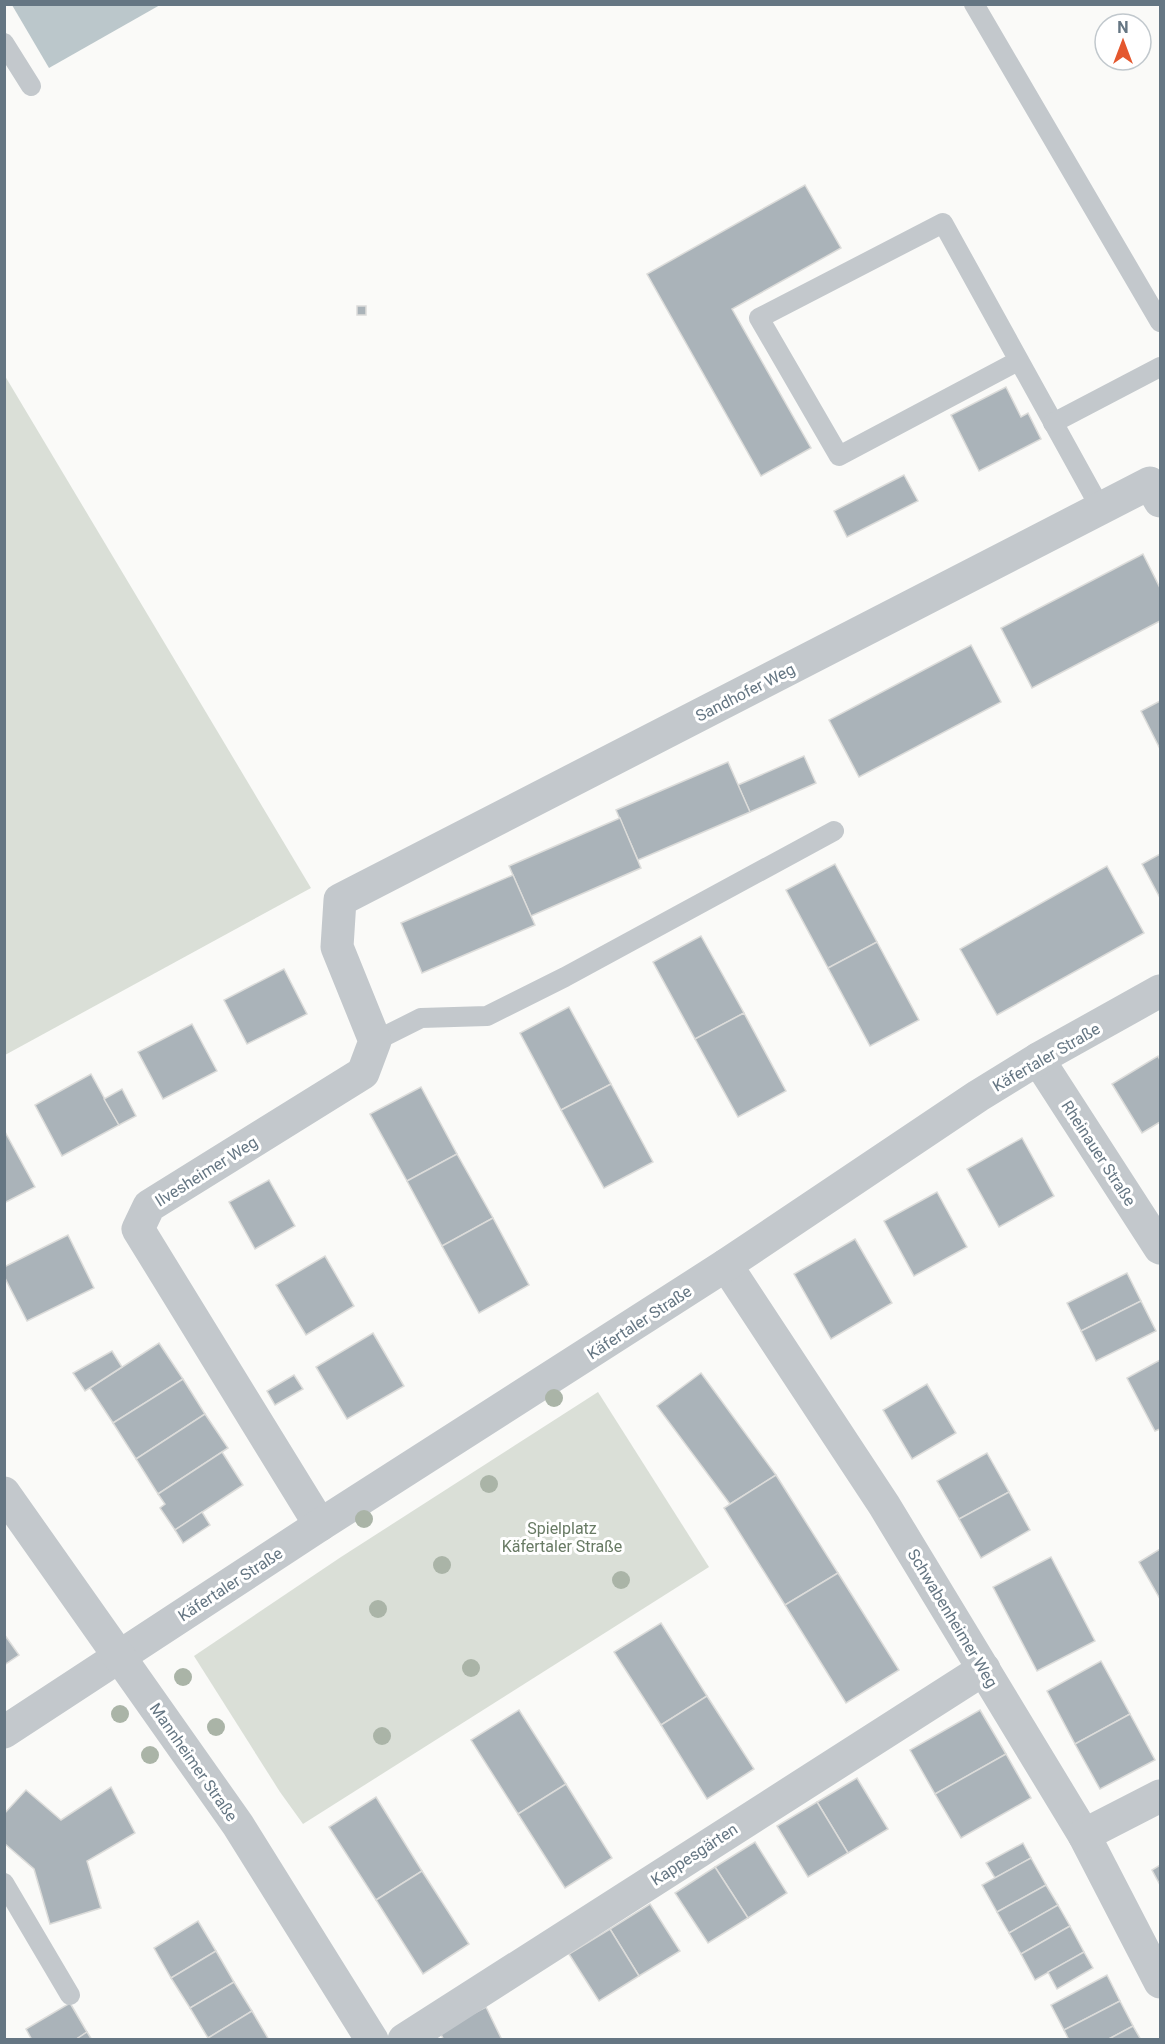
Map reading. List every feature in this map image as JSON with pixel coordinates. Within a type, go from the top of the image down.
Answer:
[{"type":"street","name":"Sandhofer Weg","points":[[375,1041],[337,947],[340,900],[1101,509],[1157,488]]},
{"type":"street","name":"Käfertaler Straße","points":[[4,1732],[320,1525],[726,1265],[978,1096],[1038,1059],[1161,991]]},
{"type":"street","name":"Ilvesheimer Weg","points":[[320,1525],[138,1229],[149,1206],[363,1072],[375,1041]]},
{"type":"street","name":"Rheinauer Straße","points":[[1038,1059],[1161,1248]]},
{"type":"street","name":"Schwabenheimer Weg","points":[[726,1265],[884,1505],[984,1669],[1084,1834],[1161,1982]]},
{"type":"street","name":"Mannheimer Straße","points":[[4,1492],[238,1825],[372,2040]]},
{"type":"street","name":"Kappesgärten","points":[[404,2040],[984,1669]]},
{"type":"street","points":[[1084,1834],[1161,1796]]},
{"type":"lane","points":[[975,4],[1161,322]]},
{"type":"lane","points":[[4,43],[31,86]]},
{"type":"lane","points":[[1018,361],[839,456],[759,318],[943,223],[1101,509]]},
{"type":"lane","points":[[1053,423],[1161,367]]},
{"type":"lane","points":[[375,1041],[421,1018],[487,1016],[565,977],[834,831]]},
{"type":"lane","points":[[4,1883],[70,1995]]},
{"type":"green space","points":[[5,376],[311,888],[4,1055]]},
{"type":"green space","name":"Spielplatz Käfertaler Straße","points":[[598,1392],[709,1567],[303,1824],[280,1792],[194,1656],[341,1557]]},
{"type":"shaded area","points":[[12,5],[160,5],[49,68]]},
{"type":"building","points":[[805,185],[841,248],[732,309],[811,448],[761,476],[647,274]]},
{"type":"building","points":[[357,306],[366,306],[366,315],[357,315]]},
{"type":"building","points":[[1006,387],[1021,417],[1028,413],[1041,439],[979,471],[951,415]]},
{"type":"building","points":[[904,475],[918,501],[847,537],[834,511]]},
{"type":"building","points":[[1143,554],[1160,588],[1160,621],[1032,688],[1001,628]]},
{"type":"building","points":[[971,645],[1001,702],[859,777],[829,720]]},
{"type":"building","points":[[1160,701],[1160,749],[1141,711]]},
{"type":"building","points":[[804,756],[816,783],[750,812],[738,785]]},
{"type":"building","points":[[728,762],[750,812],[638,860],[616,810]]},
{"type":"building","points":[[620,818],[641,868],[531,916],[509,866]]},
{"type":"building","points":[[1160,854],[1160,898],[1142,864]]},
{"type":"building","points":[[835,864],[877,942],[828,968],[786,890]]},
{"type":"building","points":[[1107,866],[1144,933],[997,1015],[960,949]]},
{"type":"building","points":[[513,875],[535,925],[422,973],[401,923]]},
{"type":"building","points":[[701,936],[744,1013],[695,1039],[653,962]]},
{"type":"building","points":[[877,942],[919,1020],[870,1046],[828,968]]},
{"type":"building","points":[[284,969],[307,1014],[247,1044],[224,1000]]},
{"type":"building","points":[[569,1007],[611,1084],[561,1110],[520,1033]]},
{"type":"building","points":[[744,1013],[786,1091],[738,1117],[695,1039]]},
{"type":"building","points":[[192,1024],[217,1071],[163,1099],[138,1052]]},
{"type":"building","points":[[1158,1056],[1160,1060],[1160,1122],[1142,1133],[1112,1084]]},
{"type":"building","points":[[91,1074],[119,1125],[62,1156],[35,1105]]},
{"type":"building","points":[[611,1084],[653,1162],[604,1188],[561,1110]]},
{"type":"building","points":[[421,1087],[457,1154],[407,1181],[370,1114]]},
{"type":"building","points":[[122,1089],[136,1116],[119,1125],[104,1099]]},
{"type":"building","points":[[4,1130],[35,1187],[4,1203]]},
{"type":"building","points":[[1022,1138],[1054,1196],[999,1227],[967,1169]]},
{"type":"building","points":[[457,1154],[493,1218],[442,1246],[407,1181]]},
{"type":"building","points":[[269,1180],[295,1226],[255,1249],[229,1202]]},
{"type":"building","points":[[937,1192],[967,1247],[914,1276],[884,1221]]},
{"type":"building","points":[[493,1218],[529,1285],[479,1313],[442,1246]]},
{"type":"building","points":[[68,1235],[94,1288],[27,1321],[4,1276],[4,1267]]},
{"type":"building","points":[[855,1239],[892,1303],[831,1339],[794,1274]]},
{"type":"building","points":[[325,1256],[354,1306],[306,1335],[276,1285]]},
{"type":"building","points":[[1127,1273],[1141,1301],[1081,1331],[1067,1303]]},
{"type":"building","points":[[1141,1301],[1156,1331],[1096,1361],[1081,1331]]},
{"type":"building","points":[[373,1333],[404,1386],[347,1419],[316,1367]]},
{"type":"building","points":[[159,1343],[183,1379],[113,1423],[90,1388]]},
{"type":"building","points":[[112,1351],[122,1367],[85,1391],[73,1373]]},
{"type":"building","points":[[1160,1360],[1160,1429],[1155,1431],[1127,1378]]},
{"type":"building","points":[[701,1373],[776,1475],[730,1504],[657,1406]]},
{"type":"building","points":[[294,1375],[303,1389],[275,1405],[267,1391]]},
{"type":"building","points":[[183,1379],[205,1414],[136,1459],[113,1423]]},
{"type":"building","points":[[927,1384],[956,1433],[912,1459],[883,1410]]},
{"type":"building","points":[[205,1414],[228,1448],[158,1494],[136,1459]]},
{"type":"building","points":[[222,1452],[243,1485],[175,1530],[160,1508],[165,1504],[158,1494]]},
{"type":"building","points":[[987,1453],[1009,1492],[959,1519],[937,1481]]},
{"type":"building","points":[[776,1475],[838,1573],[785,1605],[724,1508]]},
{"type":"building","points":[[1009,1492],[1030,1530],[981,1558],[959,1519]]},
{"type":"building","points":[[202,1512],[210,1525],[183,1543],[175,1530]]},
{"type":"building","points":[[1160,1549],[1160,1599],[1139,1562]]},
{"type":"building","points":[[1051,1557],[1095,1641],[1037,1671],[993,1587]]},
{"type":"building","points":[[838,1573],[899,1670],[846,1703],[785,1605]]},
{"type":"building","points":[[661,1623],[707,1696],[661,1725],[614,1652]]},
{"type":"building","points":[[4,1634],[19,1655],[4,1665]]},
{"type":"building","points":[[1101,1661],[1130,1714],[1075,1744],[1047,1691]]},
{"type":"building","points":[[707,1696],[754,1769],[707,1799],[661,1725]]},
{"type":"building","points":[[519,1710],[566,1784],[518,1814],[471,1740]]},
{"type":"building","points":[[980,1710],[1006,1754],[935,1794],[910,1750]]},
{"type":"building","points":[[1130,1714],[1155,1760],[1100,1789],[1075,1744]]},
{"type":"building","points":[[1006,1754],[1031,1798],[961,1838],[935,1794]]},
{"type":"building","points":[[857,1778],[888,1829],[848,1853],[817,1802]]},
{"type":"building","points":[[566,1784],[612,1858],[565,1888],[518,1814]]},
{"type":"building","points":[[111,1787],[135,1833],[87,1861],[101,1908],[50,1924],[34,1869],[4,1843],[4,1814],[26,1790],[61,1820]]},
{"type":"building","points":[[376,1797],[422,1871],[376,1900],[329,1827]]},
{"type":"building","points":[[817,1802],[848,1853],[808,1877],[777,1826]]},
{"type":"building","points":[[755,1842],[787,1893],[748,1918],[715,1867]]},
{"type":"building","points":[[1023,1843],[1031,1858],[995,1878],[986,1863]]},
{"type":"building","points":[[1031,1858],[1046,1885],[997,1912],[982,1885]]},
{"type":"building","points":[[1160,1865],[1160,1885],[1152,1870]]},
{"type":"building","points":[[715,1867],[748,1918],[708,1943],[675,1893]]},
{"type":"building","points":[[422,1871],[469,1944],[423,1974],[376,1900]]},
{"type":"building","points":[[1046,1885],[1058,1905],[1009,1933],[997,1912]]},
{"type":"building","points":[[650,1904],[680,1951],[639,1976],[610,1929]]},
{"type":"building","points":[[1058,1905],[1070,1926],[1021,1954],[1009,1933]]},
{"type":"building","points":[[198,1921],[216,1951],[171,1978],[154,1948]]},
{"type":"building","points":[[1070,1926],[1084,1952],[1035,1980],[1021,1954]]},
{"type":"building","points":[[610,1929],[639,1976],[599,2001],[569,1954]]},
{"type":"building","points":[[216,1951],[234,1982],[190,2008],[171,1978]]},
{"type":"building","points":[[1084,1952],[1093,1968],[1057,1989],[1048,1972]]},
{"type":"building","points":[[1107,1975],[1120,2001],[1064,2030],[1051,2005]]},
{"type":"building","points":[[234,1982],[252,2011],[208,2038],[190,2008]]},
{"type":"building","points":[[1120,2001],[1133,2026],[1107,2040],[1069,2040],[1064,2030]]},
{"type":"building","points":[[70,2003],[87,2032],[75,2040],[32,2040],[26,2029]]},
{"type":"building","points":[[486,2007],[502,2040],[444,2040],[439,2031]]},
{"type":"building","points":[[252,2011],[269,2040],[209,2040],[208,2038]]},
{"type":"building","points":[[1133,2026],[1141,2040],[1107,2040]]},
{"type":"building","points":[[87,2032],[92,2040],[75,2040]]}]
